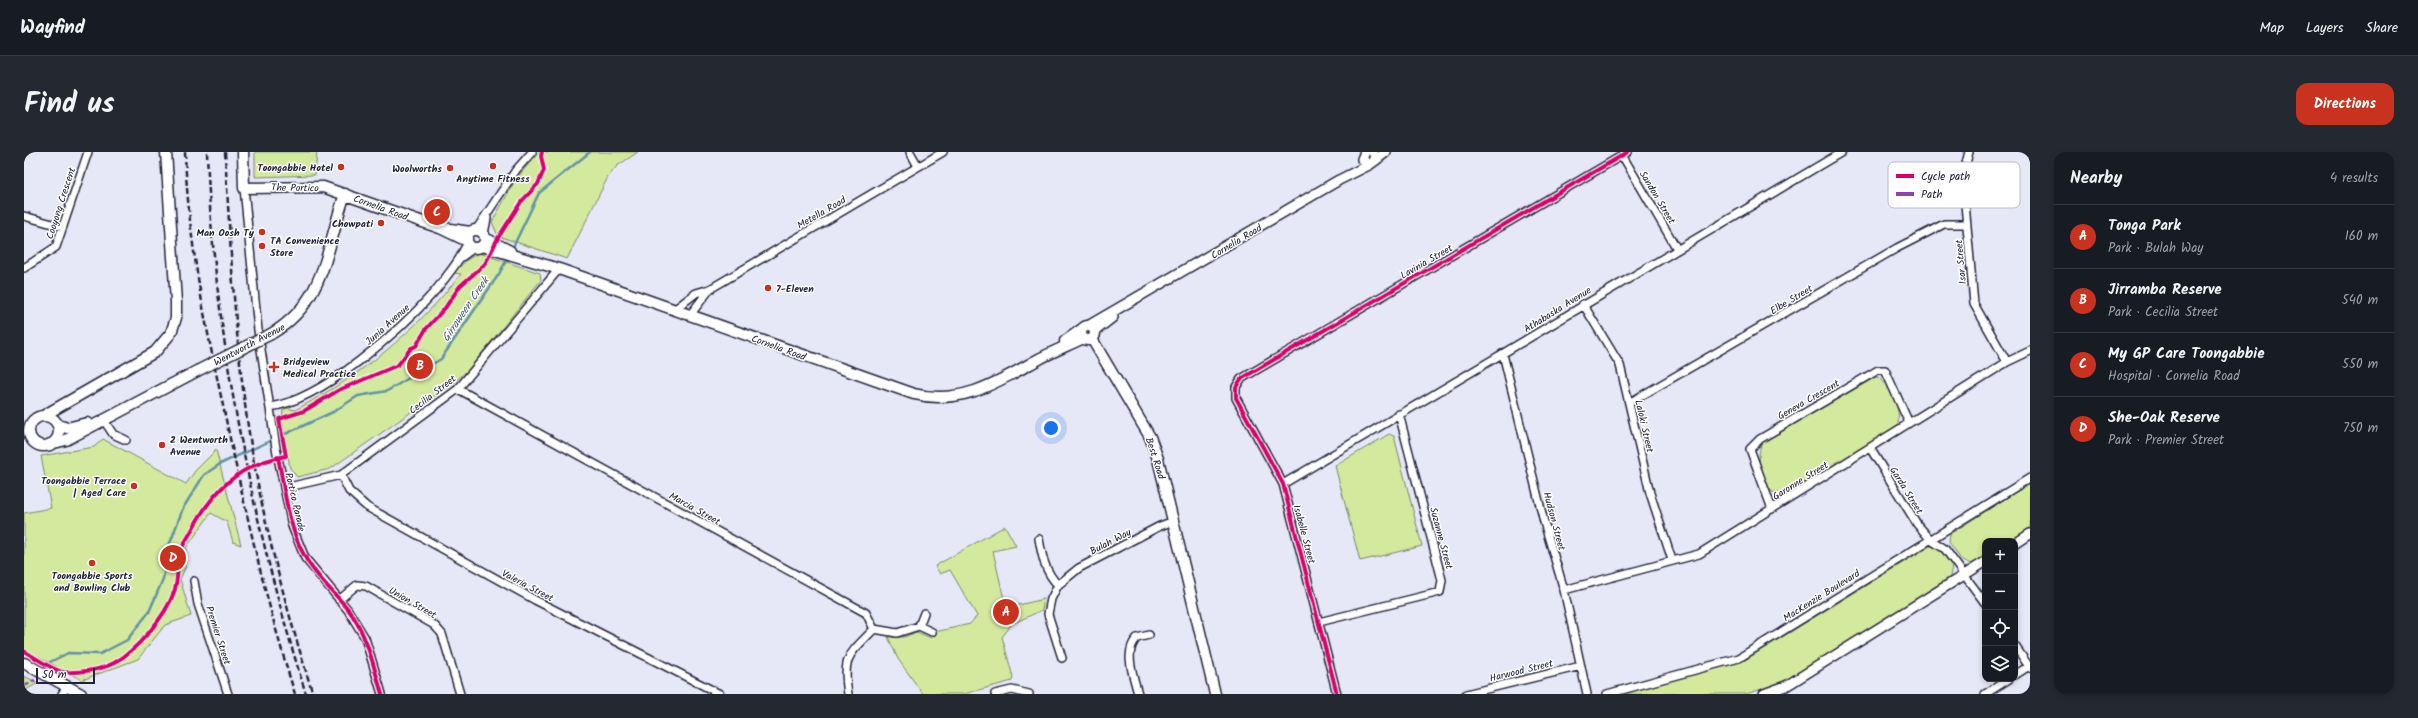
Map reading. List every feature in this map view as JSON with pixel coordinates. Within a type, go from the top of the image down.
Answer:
[{"type":"main road","points":[[34,442],[27,428],[35,419],[65,404],[155,352],[171,333],[176,318],[176,302],[166,152]]},
{"type":"main road","name":"Portico Parade","points":[[243,152],[244,188]]},
{"type":"main road","name":"The Portico","points":[[244,188],[312,185],[345,194]]},
{"type":"main road","name":"Cornelia Road","points":[[345,194],[914,394],[936,398],[955,397],[975,393],[1088,332]]},
{"type":"main road","name":"Wentworth Avenue","points":[[50,444],[66,440],[103,419],[271,334],[294,318],[314,293],[345,194]]},
{"type":"main road","name":"Best Road","points":[[1088,332],[1150,437],[1174,521],[1215,694]]},
{"type":"main road","points":[[24,444],[34,442],[44,446],[50,444],[58,437],[56,422],[65,404]]},
{"type":"main road","points":[[43,416],[56,422]]},
{"type":"main road","name":"Wentworth Avenue","points":[[56,422],[72,428],[103,419]]},
{"type":"main road","name":"Best Road","points":[[1190,588],[1195,596],[1222,694]]},
{"type":"main road","points":[[24,663],[64,690],[81,694]]},
{"type":"street","name":"Cooyong Crescent","points":[[24,268],[55,249],[88,152]]},
{"type":"street","name":"Junia Avenue","points":[[270,407],[291,401],[362,359],[418,310],[476,239],[488,214],[516,170],[532,152]]},
{"type":"street","points":[[910,152],[918,166]]},
{"type":"street","name":"Metella Road","points":[[674,310],[696,292],[710,289],[942,152]]},
{"type":"street","name":"Cornelia Road","points":[[1088,332],[1133,302],[1339,180],[1367,156],[1386,152]]},
{"type":"street","name":"Athabaska Avenue","points":[[1283,484],[1842,152]]},
{"type":"street","name":"Isar Street","points":[[1966,162],[1969,152]]},
{"type":"street","name":"Sandon Street","points":[[1625,154],[1677,249]]},
{"type":"street","name":"Lavinia Street","points":[[1236,387],[1241,379],[1625,154]]},
{"type":"street","name":"Portico Parade","points":[[244,188],[256,315],[276,448],[292,526],[305,558],[348,610],[365,638],[382,694]]},
{"type":"street","name":"Isar Street","points":[[1966,208],[1974,304],[2007,362]]},
{"type":"street","points":[[24,216],[63,227]]},
{"type":"street","name":"Elbe Street","points":[[1629,403],[1897,248],[1944,224],[1967,224]]},
{"type":"street","name":"Cecilia Street","points":[[284,488],[341,475],[458,389],[559,269]]},
{"type":"street","name":"Metella Road","points":[[690,315],[710,289]]},
{"type":"street","name":"Laloki Street","points":[[1584,304],[1616,357],[1623,374],[1650,493],[1672,560]]},
{"type":"street","name":"Garonne Street","points":[[1564,590],[1699,554],[2007,362],[2030,351]]},
{"type":"street","name":"Hudson Street","points":[[1503,354],[1544,522],[1564,590],[1587,694]]},
{"type":"street","name":"Geneva Crescent","points":[[1772,509],[1750,449],[1760,439],[1878,370],[1885,370],[1909,423]]},
{"type":"street","name":"Isabelle Street","points":[[1236,387],[1236,398],[1283,484],[1337,694]]},
{"type":"street","name":"Marcia Street","points":[[458,389],[866,613],[874,628]]},
{"type":"street","name":"Suzanne Street","points":[[1319,622],[1440,592],[1442,580],[1399,414]]},
{"type":"street","points":[[103,419],[113,434],[126,440]]},
{"type":"street","name":"Garda Street","points":[[1870,448],[1917,524],[1931,540],[1945,549],[1982,599]]},
{"type":"street","name":"Valeria Street","points":[[341,475],[349,491],[367,507],[535,600],[720,694]]},
{"type":"street","name":"MacKenzie Boulevard","points":[[1607,694],[1739,658],[2030,478]]},
{"type":"street","name":"Bulah Way","points":[[1062,658],[1048,614],[1051,599],[1058,585],[1079,568],[1160,526],[1174,521]]},
{"type":"street","points":[[2018,542],[2030,534]]},
{"type":"street","points":[[1039,539],[1042,558],[1050,576],[1058,585]]},
{"type":"street","points":[[1764,694],[1786,686],[1982,564]]},
{"type":"street","name":"Premier Street","points":[[194,581],[198,604],[228,694]]},
{"type":"street","name":"Union Street","points":[[339,600],[357,585],[366,586],[434,625],[442,634],[460,694]]},
{"type":"street","points":[[919,626],[924,613]]},
{"type":"street","points":[[848,694],[846,660],[854,648],[874,628],[897,633],[919,626],[932,632]]},
{"type":"street","points":[[1138,694],[1131,661],[1131,648],[1137,638],[1149,635]]},
{"type":"street","points":[[2018,650],[2030,667],[2018,673]]},
{"type":"street","name":"Harwood Street","points":[[1466,694],[1581,666]]},
{"type":"street","points":[[1985,694],[2004,682]]},
{"type":"street","points":[[995,694],[1012,690],[1029,694]]},
{"type":"green space","points":[[255,152],[317,152],[315,175],[255,177]]},
{"type":"green space","points":[[539,152],[638,152],[617,166],[608,177],[567,259],[498,236],[492,222],[516,179]]},
{"type":"green space","points":[[479,253],[540,273],[541,280],[469,369],[457,380],[330,469],[297,477],[290,468],[282,420],[283,410],[287,408],[295,410],[320,396],[365,367],[386,351],[443,296],[461,274],[454,273],[455,271],[468,259]]},
{"type":"green space","points":[[1876,377],[1879,377],[1883,381],[1891,393],[1897,407],[1897,426],[1785,495],[1772,492],[1765,481],[1759,461],[1762,443]]},
{"type":"green space","points":[[1389,434],[1394,436],[1422,546],[1360,561],[1335,466]]},
{"type":"green space","name":"Toongabbie Sports and Bowling Club","points":[[103,439],[186,484],[195,471],[216,450],[241,545],[233,542],[227,522],[211,513],[186,548],[185,568],[180,579],[191,616],[165,625],[138,659],[82,680],[24,649],[24,513],[51,508],[41,456],[94,447]]},
{"type":"green space","points":[[2030,483],[2030,528],[2015,538],[1982,538],[1982,558],[1972,564],[1962,561],[1949,542],[1950,534]]},
{"type":"green space","points":[[1005,526],[1016,546],[993,551],[1006,608],[1044,599],[1042,610],[1012,624],[1002,637],[1013,677],[1012,681],[964,694],[923,694],[898,659],[888,637],[904,637],[917,632],[931,638],[935,632],[970,624],[977,616],[950,570],[940,574],[935,566]]},
{"type":"green space","points":[[1930,546],[1939,548],[1952,566],[1950,577],[1784,682],[1746,694],[1619,694],[1745,660]]},
{"type":"green space","points":[[24,676],[38,683],[24,691]]},
{"type":"waterway","name":"Girraween Creek","points":[[512,249],[539,193],[590,152]]},
{"type":"waterway","name":"Girraween Creek","points":[[50,662],[68,653],[100,654],[127,640],[149,612],[163,579],[169,546],[183,508],[204,475],[220,464],[333,412],[358,396],[387,391],[441,359],[499,274],[508,257]]},
{"type":"railway","points":[[185,152],[194,252],[211,349],[240,485],[257,555],[284,659],[295,694]]},
{"type":"railway","points":[[207,152],[211,221],[218,290],[238,426],[268,561],[306,694]]},
{"type":"railway","points":[[225,152],[235,314],[251,448],[265,519],[282,590],[313,694]]},
{"type":"marked path","points":[[24,686],[35,680]]},
{"type":"cycle path","points":[[24,651],[55,669],[64,672],[76,672],[96,669],[114,663],[141,642],[157,622],[170,601],[176,587],[178,563],[181,550],[208,504],[218,492],[241,473],[254,465],[286,456],[279,419],[304,411],[339,390],[398,365],[411,348],[416,346],[426,329],[445,308],[460,286],[485,264],[498,238],[521,202],[538,184],[544,170],[541,156],[542,152]]},
{"type":"cycle path","points":[[1337,694],[1283,484],[1236,398],[1236,387],[1241,379],[1628,152]]},
{"type":"cycle path","points":[[278,457],[291,521],[299,545],[314,571],[355,619],[369,650],[382,694]]},
{"type":"place","name":"Anytime Fitness","points":[[493,166]]},
{"type":"place","name":"Toongabbie Hotel","points":[[341,167]]},
{"type":"place","name":"Woolworths","points":[[450,168]]},
{"type":"place","name":"My GP Care Toongabbie","points":[[437,212]]},
{"type":"place","name":"Chowpati","points":[[381,223]]},
{"type":"place","name":"Man Oosh Ty","points":[[262,232]]},
{"type":"place","name":"TA Convenience Store","points":[[262,246]]},
{"type":"place","name":"7-Eleven","points":[[768,288]]},
{"type":"place","name":"Jirramba Reserve","points":[[420,366]]},
{"type":"place","name":"Bridgeview Medical Practice","points":[[274,367]]},
{"type":"place","name":"2 Wentworth Avenue","points":[[162,445]]},
{"type":"place","name":"Toongabbie Terrace | Aged Care","points":[[134,486]]},
{"type":"place","name":"She-Oak Reserve","points":[[173,558]]},
{"type":"place","name":"Toongabbie Sports and Bowling Club","points":[[92,563]]},
{"type":"place","name":"Tonga Park","points":[[1006,612]]}]
